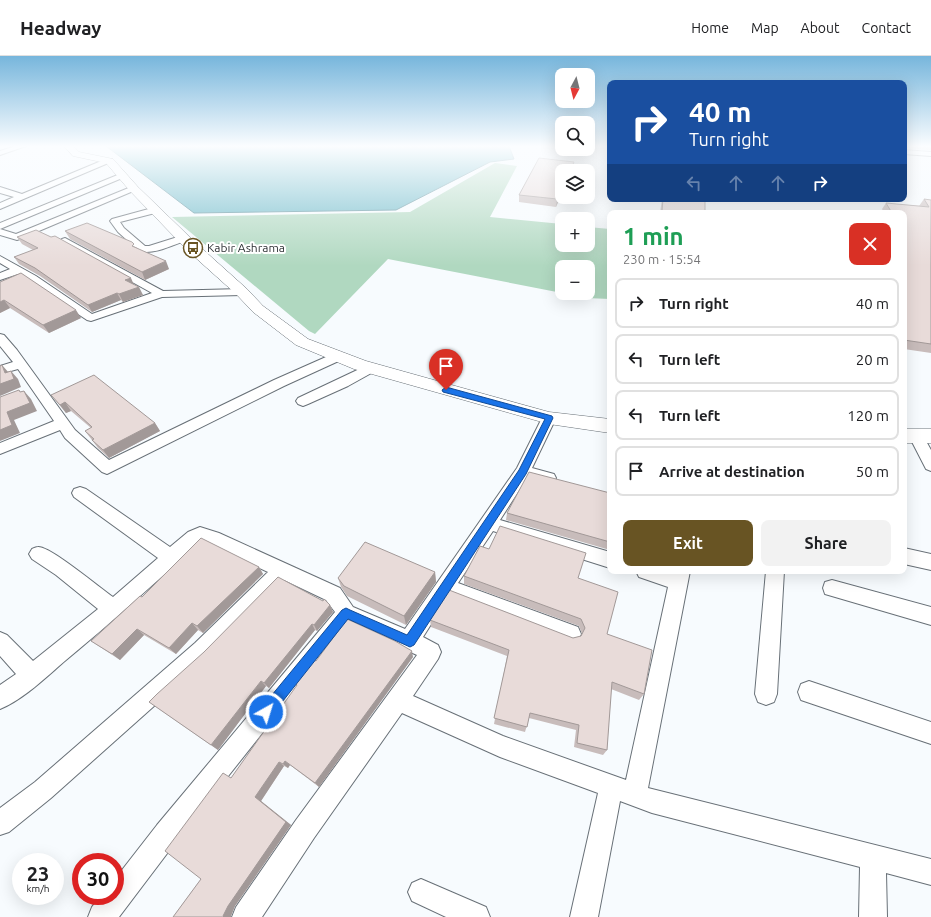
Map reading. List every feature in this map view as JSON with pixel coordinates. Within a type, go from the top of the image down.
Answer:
[{"type":"street","points":[[0,206],[49,186]]},
{"type":"street","points":[[0,226],[98,186]]},
{"type":"street","points":[[132,186],[258,309],[302,342],[370,368],[549,418],[607,426]]},
{"type":"street","points":[[0,232],[17,236],[134,189]]},
{"type":"street","points":[[0,190],[23,197]]},
{"type":"street","points":[[156,210],[115,221],[121,230],[142,249],[150,249],[184,238]]},
{"type":"street","points":[[65,240],[161,294]]},
{"type":"street","points":[[0,259],[91,318],[161,294],[242,292]]},
{"type":"street","points":[[0,276],[18,270]]},
{"type":"street","points":[[0,338],[70,434],[107,468],[279,383],[339,356]]},
{"type":"street","points":[[0,370],[20,364]]},
{"type":"street","points":[[303,401],[343,383],[370,368]]},
{"type":"street","points":[[22,393],[37,387]]},
{"type":"street","points":[[410,641],[445,586],[523,472],[549,418]]},
{"type":"street","points":[[0,449],[63,423]]},
{"type":"street","points":[[917,436],[931,465]]},
{"type":"street","points":[[523,472],[566,483]]},
{"type":"street","points":[[80,493],[172,558]]},
{"type":"street","points":[[489,523],[607,559]]},
{"type":"street","points":[[0,698],[32,675],[114,609],[200,534],[213,538],[334,594],[346,613],[410,641],[431,652],[305,829],[246,917]]},
{"type":"street","points":[[38,554],[62,569],[114,609]]},
{"type":"street","points":[[907,557],[931,562]]},
{"type":"street","points":[[0,823],[43,790],[202,650],[282,570]]},
{"type":"street","points":[[635,794],[680,577],[662,574]]},
{"type":"street","points":[[766,694],[776,574]]},
{"type":"street","points":[[445,586],[571,634]]},
{"type":"street","points":[[832,588],[931,616]]},
{"type":"street","points":[[102,917],[166,834],[346,613]]},
{"type":"street","points":[[0,642],[32,675]]},
{"type":"street","points":[[809,692],[931,733]]},
{"type":"street","points":[[398,700],[500,746],[660,803],[931,872]]},
{"type":"street","points":[[584,917],[611,786]]},
{"type":"street","points":[[873,856],[873,917]]},
{"type":"street","points":[[421,892],[476,917]]},
{"type":"green space","points":[[455,186],[506,186],[490,217],[555,223],[555,252],[595,252],[595,228],[607,229],[607,299],[595,298],[595,260],[555,260],[555,292],[388,259],[315,334],[309,331],[172,217],[410,212]]},
{"type":"water","points":[[159,186],[443,186],[396,210],[194,213]]},
{"type":"building","points":[[524,186],[555,186],[555,199],[519,195]]},
{"type":"building","points":[[924,199],[931,200],[931,344],[907,340],[907,210],[890,210],[886,203],[929,207]]},
{"type":"building","points":[[663,202],[705,202],[705,210],[662,210]]},
{"type":"building","points":[[87,223],[132,242],[134,244],[132,246],[166,261],[142,272],[65,231]]},
{"type":"building","points":[[36,230],[51,237],[55,236],[131,278],[125,280],[139,287],[119,294],[117,293],[88,305],[35,268],[14,257],[38,248],[17,237]]},
{"type":"building","points":[[21,273],[76,310],[43,325],[4,300],[0,302],[0,282]]},
{"type":"building","points":[[2,365],[5,373],[11,371],[14,379],[0,384],[0,366]]},
{"type":"building","points":[[94,375],[155,423],[103,450],[85,431],[92,427],[65,402],[60,405],[51,395]]},
{"type":"building","points":[[19,390],[20,392],[24,391],[30,403],[7,412],[12,425],[0,430],[0,397]]},
{"type":"building","points":[[529,472],[607,492],[607,541],[507,513]]},
{"type":"building","points":[[500,526],[586,553],[578,578],[618,592],[607,634],[652,650],[644,694],[612,682],[607,750],[577,743],[579,725],[530,713],[527,727],[494,718],[509,650],[430,620],[449,590],[573,638],[581,636],[585,628],[581,619],[464,576],[480,546],[489,549]]},
{"type":"building","points":[[201,538],[259,567],[197,626],[192,623],[169,648],[137,629],[112,654],[91,641],[140,596],[142,597]]},
{"type":"building","points":[[365,542],[435,572],[404,616],[344,586],[338,578]]},
{"type":"building","points":[[278,577],[323,601],[324,599],[330,605],[314,625],[312,624],[264,683],[261,681],[211,745],[149,702],[204,652]]},
{"type":"building","points":[[347,619],[395,641],[412,651],[315,783],[285,761],[283,764],[279,762],[255,797],[286,822],[228,906],[223,916],[224,917],[173,917],[201,879],[165,851],[223,773],[231,778],[297,685],[295,683],[314,660],[316,661]]},
{"type":"place","name":"Kabir Ashrama","points":[[193,248]]},
{"type":"route","points":[[266,712],[346,613],[410,641],[445,586],[523,472],[549,418],[446,390]]}]
